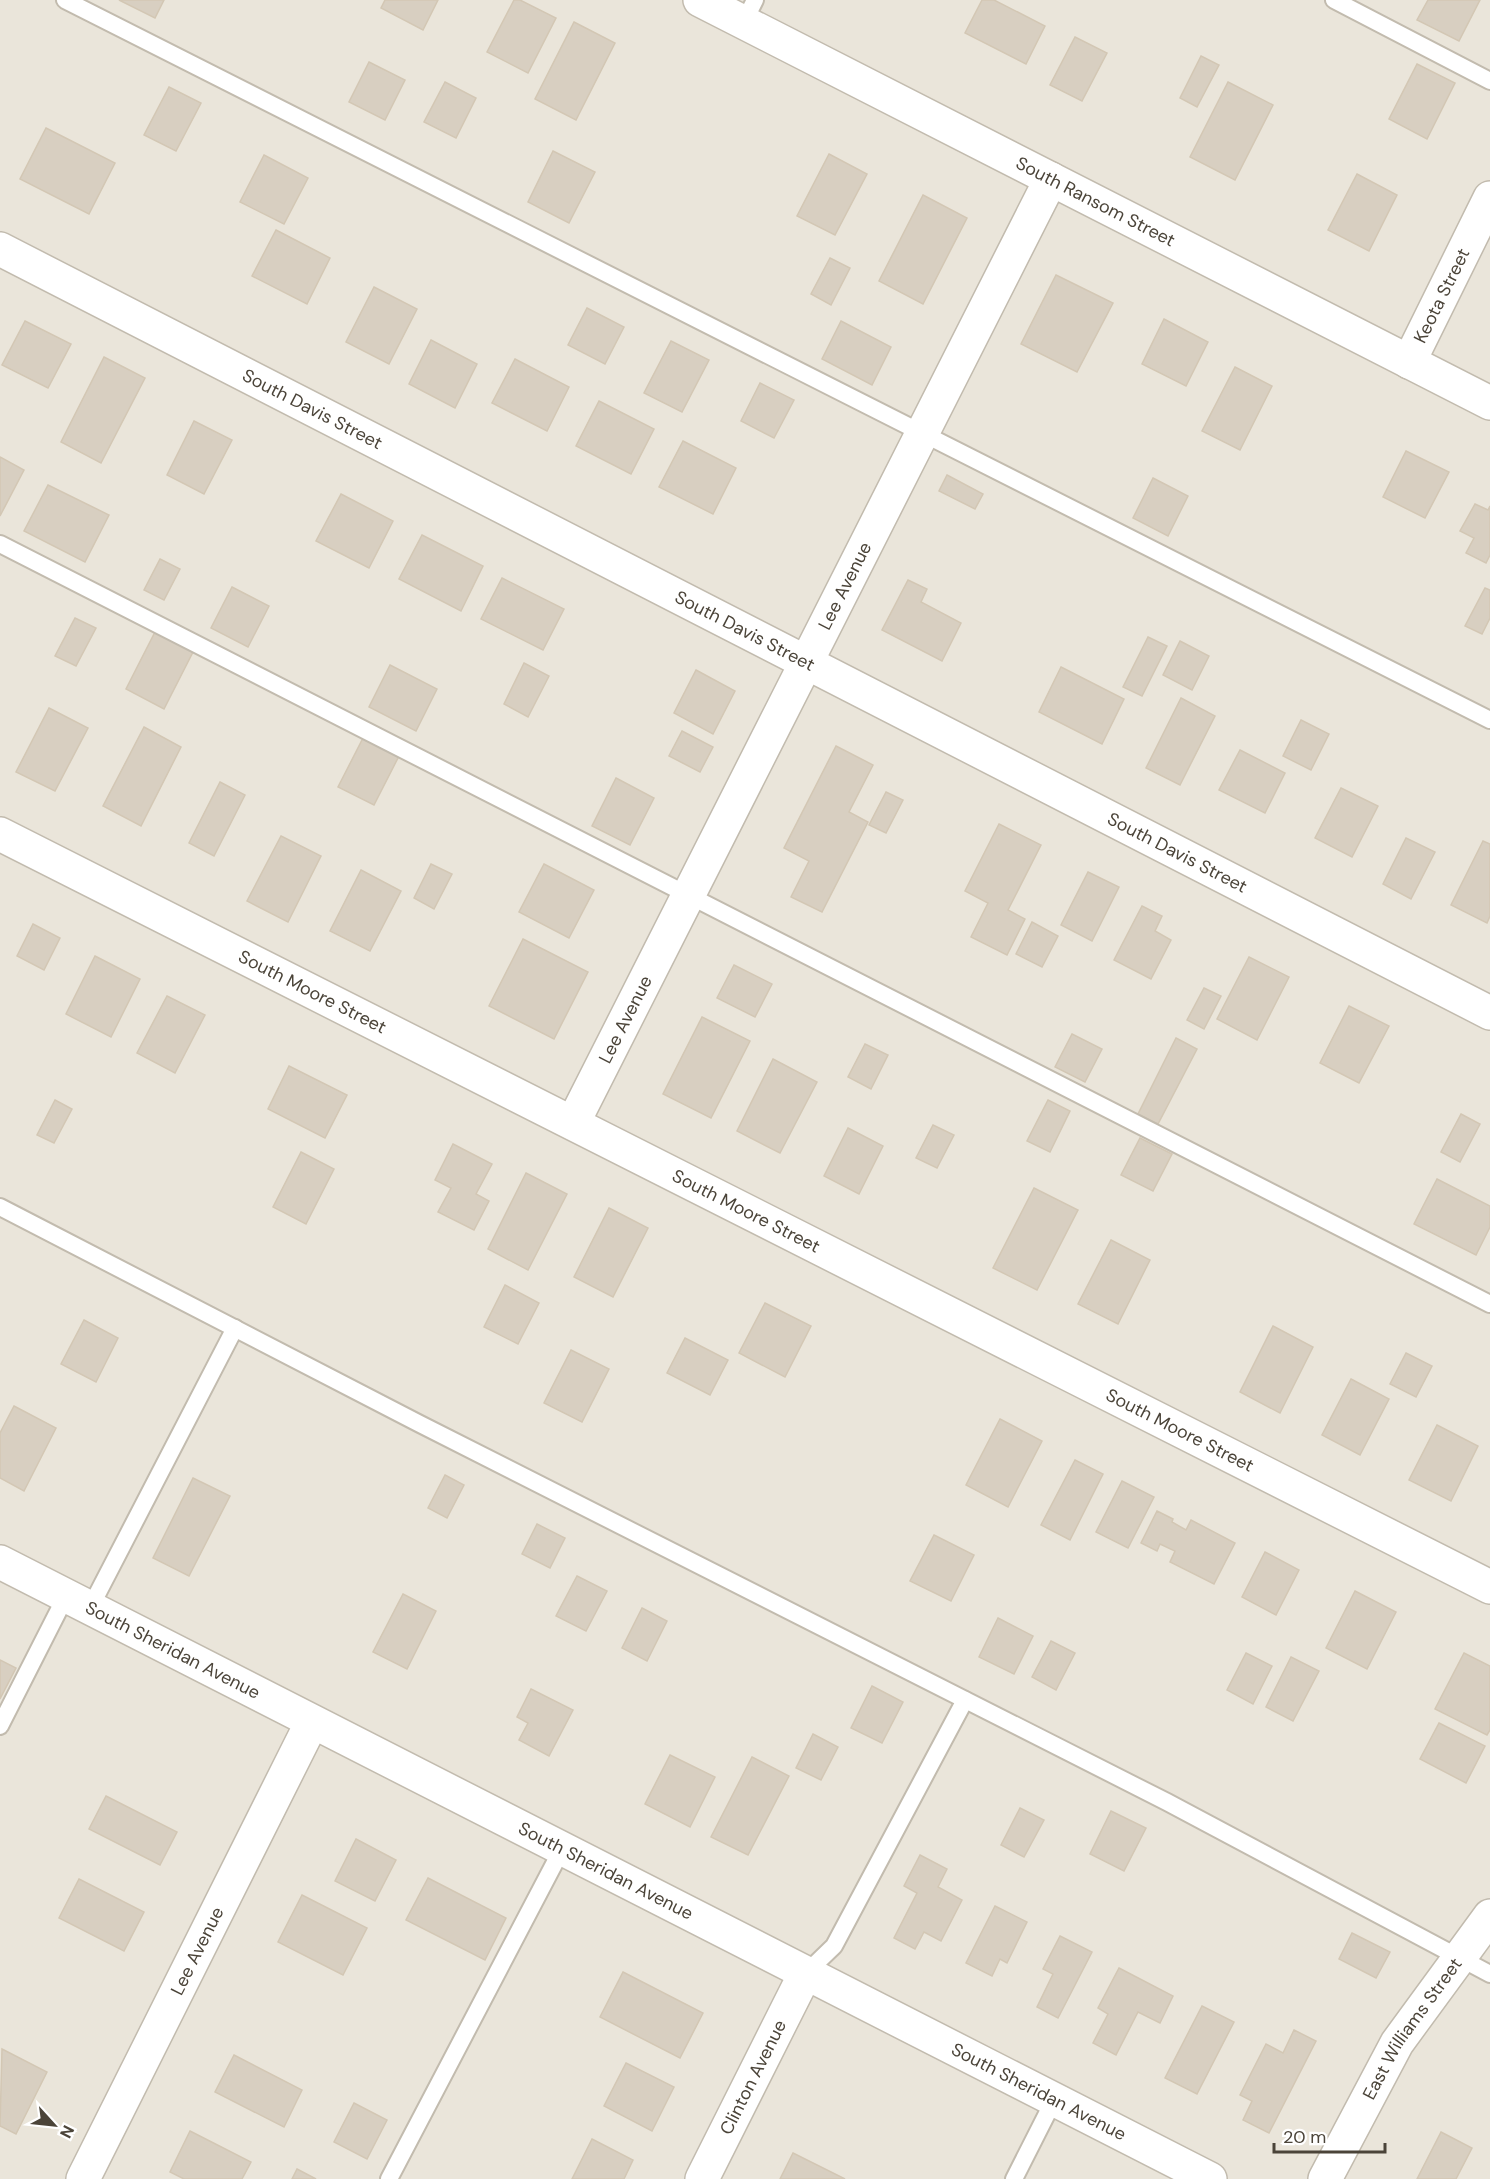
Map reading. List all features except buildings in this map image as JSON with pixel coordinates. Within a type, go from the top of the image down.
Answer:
[{"type":"street","name":"South Ransom Street","points":[[700,0],[749,11],[1051,179],[1490,403]]},
{"type":"street","name":"Lee Avenue","points":[[573,1123],[1051,179]]},
{"type":"street","name":"Keota Street","points":[[1409,362],[1490,198]]},
{"type":"street","name":"South Davis Street","points":[[0,249],[1490,1012]]},
{"type":"street","name":"South Moore Street","points":[[0,834],[1490,1587]]},
{"type":"street","name":"South Sheridan Avenue","points":[[0,1562],[1210,2179]]},
{"type":"street","name":"Lee Avenue","points":[[83,2179],[312,1722]]},
{"type":"street","name":"East Williams Street","points":[[1325,2179],[1396,2043],[1490,1916]]},
{"type":"street","name":"Clinton Avenue","points":[[702,2179],[805,1974]]},
{"type":"lane","points":[[65,0],[1490,720]]},
{"type":"lane","points":[[1334,0],[1490,81]]},
{"type":"lane","points":[[0,544],[1490,1304]]},
{"type":"lane","points":[[0,1207],[447,1438],[1167,1802],[1490,1974]]},
{"type":"lane","points":[[0,1726],[78,1602],[235,1328]]},
{"type":"lane","points":[[805,1974],[834,1946],[965,1700]]},
{"type":"lane","points":[[389,2179],[562,1849]]},
{"type":"lane","points":[[1014,2179],[1054,2100]]},
{"type":"shaded area","points":[[0,0],[1490,0],[1490,2179],[0,2179]]}]
